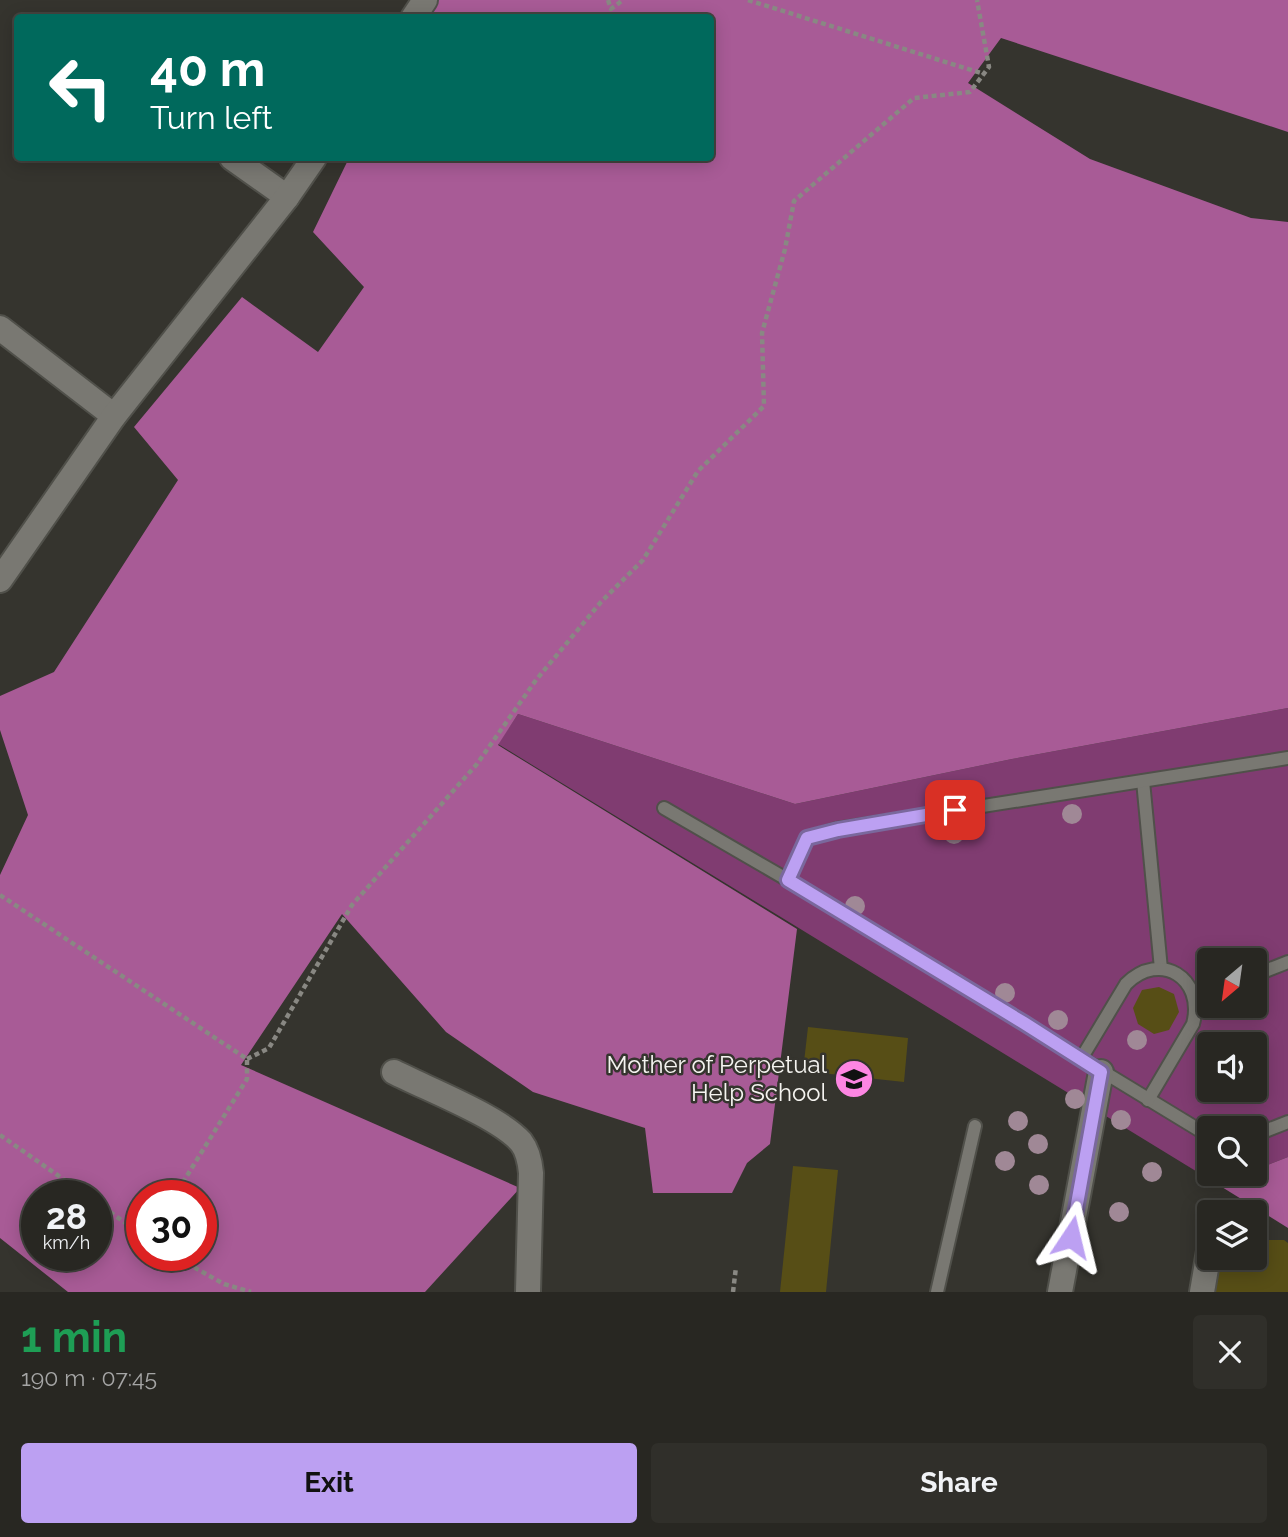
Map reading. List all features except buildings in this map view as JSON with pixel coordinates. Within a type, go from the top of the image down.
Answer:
[{"type":"street","points":[[236,161],[287,197]]},
{"type":"street","points":[[0,580],[114,416],[287,197],[312,161]]},
{"type":"street","points":[[0,328],[114,416]]},
{"type":"street","points":[[1060,1292],[1091,1066]]},
{"type":"street","points":[[394,1072],[496,1122],[521,1142],[530,1158],[531,1173],[528,1292]]},
{"type":"street","points":[[1202,1292],[1206,1270]]},
{"type":"lane","points":[[788,880],[807,838],[838,830],[1288,758]]},
{"type":"lane","points":[[1143,781],[1161,969]]},
{"type":"lane","points":[[664,808],[788,880],[1197,1129]]},
{"type":"lane","points":[[1267,970],[1288,962]]},
{"type":"lane","points":[[1091,1066],[1126,984],[1145,970],[1170,970],[1181,976],[1191,986],[1195,997],[1196,1012],[1193,1024],[1148,1100]]},
{"type":"lane","points":[[1267,1130],[1288,1122]]},
{"type":"lane","points":[[937,1292],[975,1126]]},
{"type":"path","points":[[608,0],[611,9],[624,0]]},
{"type":"path","points":[[748,0],[984,74]]},
{"type":"path","points":[[247,1059],[269,1048],[352,905],[477,764],[536,680],[601,602],[643,560],[698,471],[764,406],[762,333],[785,249],[794,201],[914,98],[970,92],[989,67],[977,0]]},
{"type":"path","points":[[0,895],[247,1059]]},
{"type":"path","points":[[184,1180],[247,1079],[247,1059]]},
{"type":"path","points":[[0,1135],[64,1180]]},
{"type":"path","points":[[733,1292],[736,1267]]},
{"type":"path","points":[[201,1271],[224,1284],[251,1292]]},
{"type":"shaded area","points":[[429,0],[1288,0],[1288,132],[1001,38],[968,83],[1090,159],[1251,218],[1288,222],[1288,708],[1012,759],[795,804],[518,714],[498,745],[797,929],[770,1144],[747,1163],[732,1193],[653,1193],[645,1128],[533,1092],[446,1032],[342,914],[241,1065],[520,1188],[425,1292],[68,1292],[42,1271],[112,1271],[112,1180],[21,1180],[21,1255],[0,1238],[0,875],[28,815],[0,730],[0,696],[54,672],[178,480],[134,427],[242,297],[318,352],[364,287],[313,232],[348,161],[714,161],[714,14],[418,14]]},
{"type":"shaded area","points":[[1288,708],[1288,1157],[1267,1165],[1267,1116],[1197,1116],[1197,1172],[498,744],[518,714],[795,804],[1012,759]]},
{"type":"shaded area","points":[[1288,1157],[1288,1228],[1267,1215],[1267,1200],[1243,1200],[1220,1186],[1267,1186],[1267,1165]]},
{"type":"place","name":"Mother of Perpetual Help School","points":[[854,1079]]},
{"type":"route","points":[[955,810],[807,838],[788,880],[1101,1072],[1071,1237]]}]
